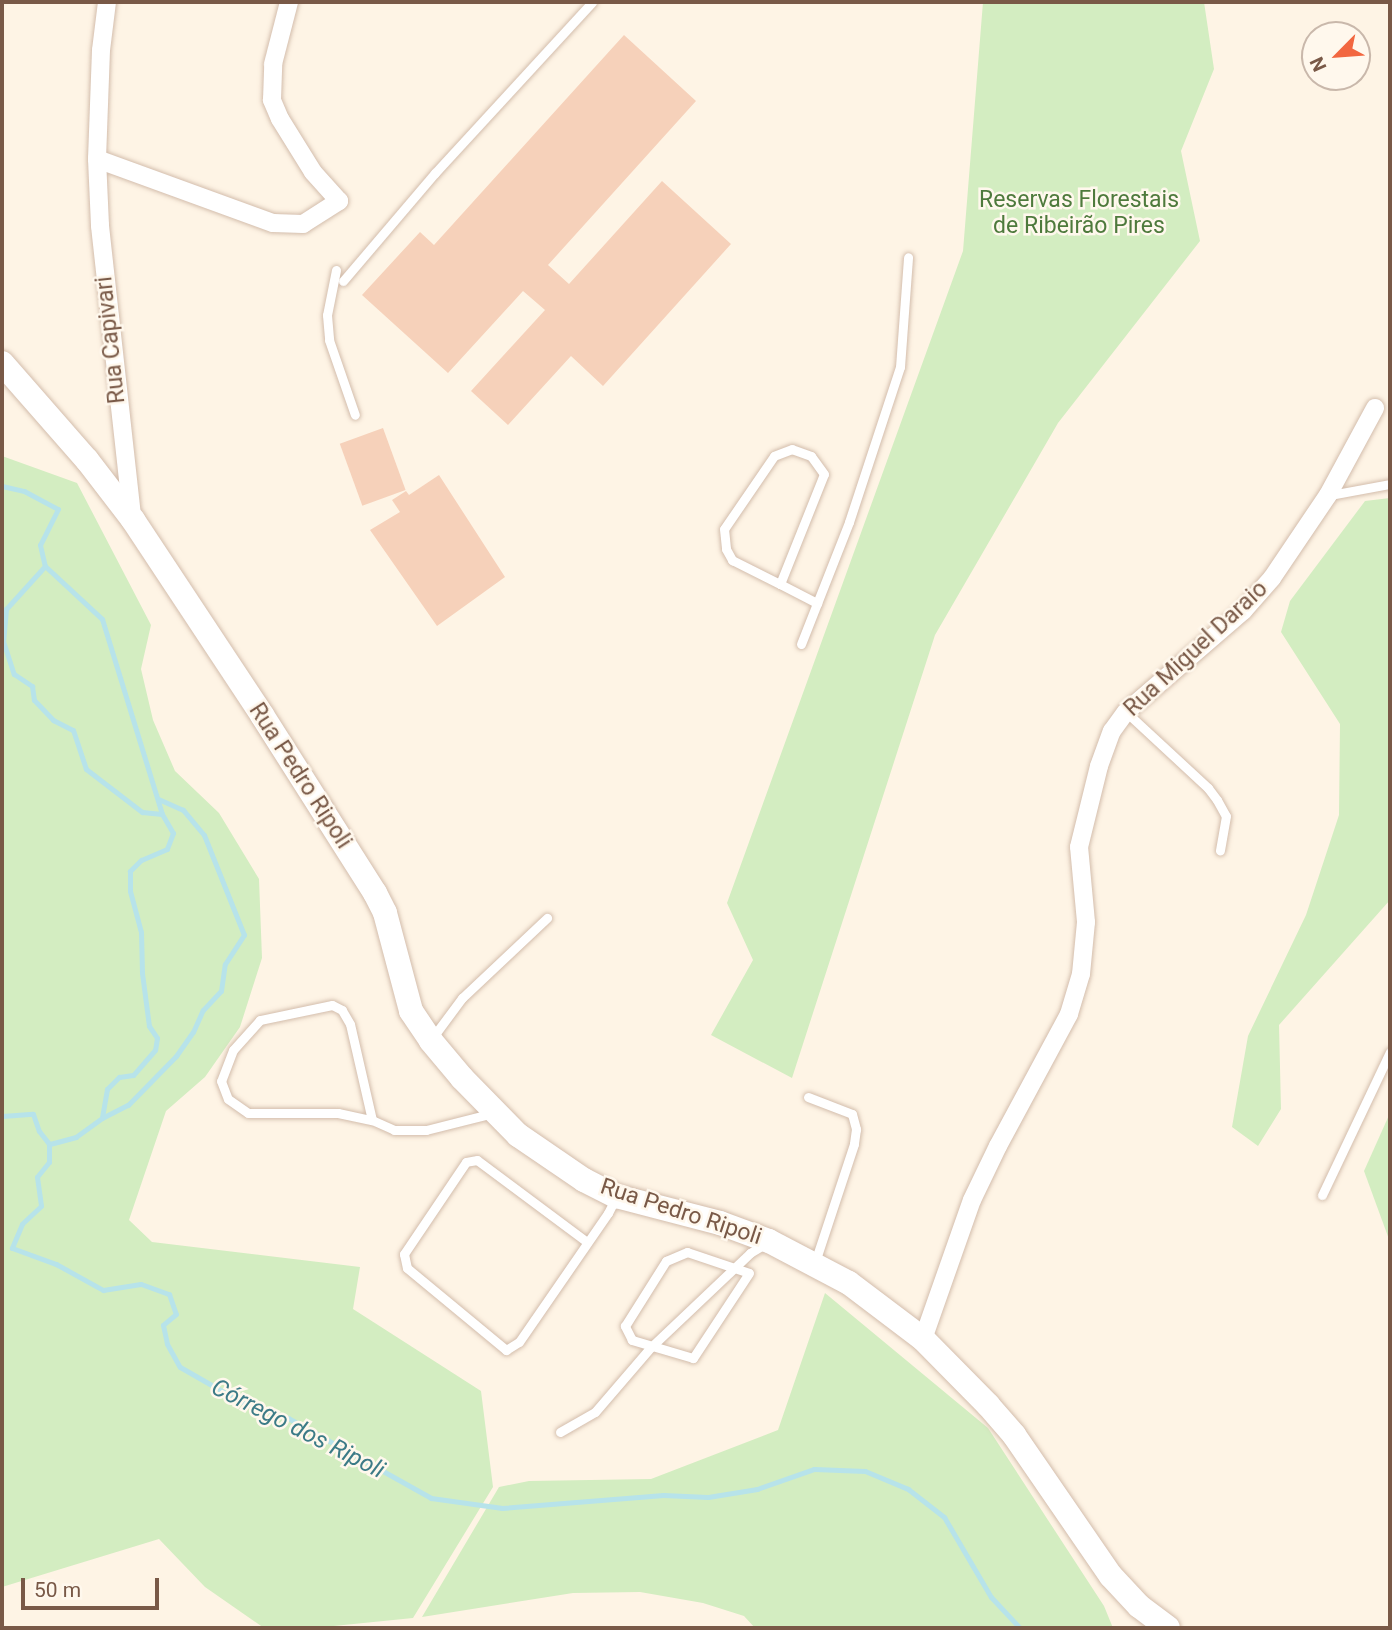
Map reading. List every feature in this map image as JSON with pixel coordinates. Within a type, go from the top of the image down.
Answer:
[{"type":"street","name":"Rua Capivari","points":[[107,2],[101,50],[97,159],[107,302],[133,520]]},
{"type":"street","points":[[97,159],[281,224],[303,224],[339,201],[313,172],[280,119],[272,100],[273,64],[289,2]]},
{"type":"street","name":"Rua Pedro Ripoli","points":[[2,363],[87,460],[133,520],[375,894],[385,913],[411,1010],[430,1041],[496,1113],[548,1158],[616,1196],[720,1223],[815,1262],[849,1283],[923,1339],[1014,1435],[1111,1576],[1139,1606],[1168,1628]]},
{"type":"street","name":"Rua Miguel Daraio","points":[[923,1339],[972,1200],[1069,1014],[1082,974],[1086,922],[1079,847],[1099,766],[1112,731],[1126,712],[1243,611],[1272,578],[1328,495],[1375,408]]},
{"type":"lane","points":[[343,281],[435,173],[592,2]]},
{"type":"lane","points":[[801,644],[849,522],[900,367],[908,257]]},
{"type":"lane","points":[[336,270],[327,315],[329,340],[355,415]]},
{"type":"lane","points":[[780,584],[824,474],[811,456],[792,449],[774,456],[724,529],[726,549],[732,560],[817,603]]},
{"type":"lane","points":[[1328,495],[1390,484]]},
{"type":"lane","points":[[1126,712],[1208,788],[1217,800],[1226,816],[1220,850]]},
{"type":"lane","points":[[430,1041],[463,998],[547,918]]},
{"type":"lane","points":[[372,1120],[349,1024],[342,1010],[332,1005],[321,1005],[260,1020],[233,1050],[221,1081],[228,1099],[248,1113],[338,1113],[372,1120],[394,1130],[411,1132],[496,1113]]},
{"type":"lane","points":[[1322,1195],[1390,1052]]},
{"type":"lane","points":[[808,1097],[852,1114],[856,1129],[854,1144],[815,1262]]},
{"type":"lane","points":[[587,1242],[477,1160],[466,1162],[404,1254],[407,1268],[506,1350],[519,1342],[587,1242],[616,1196]]},
{"type":"lane","points":[[559,1432],[595,1412],[651,1347],[736,1267],[769,1241]]},
{"type":"lane","points":[[687,1252],[736,1267],[749,1273],[693,1358],[632,1340],[625,1326],[666,1261],[687,1252]]},
{"type":"green space","name":"Reservas Florestais de Ribeirão Pires","points":[[983,2],[1204,2],[1214,69],[1181,151],[1200,241],[1058,423],[935,635],[792,1078],[711,1035],[753,960],[727,903],[963,251]]},
{"type":"green space","points":[[2,456],[77,483],[151,625],[141,669],[153,720],[175,771],[219,813],[259,879],[262,958],[240,1027],[205,1077],[166,1111],[129,1220],[152,1242],[360,1267],[353,1309],[481,1391],[493,1487],[413,1618],[314,1628],[264,1628],[205,1587],[159,1539],[2,1587]]},
{"type":"green space","points":[[1390,498],[1390,900],[1279,1025],[1281,1109],[1258,1146],[1232,1127],[1248,1036],[1306,915],[1339,815],[1340,724],[1281,632],[1290,601],[1365,501]]},
{"type":"green space","points":[[1390,1113],[1390,1242],[1364,1171]]},
{"type":"green space","points":[[825,1293],[988,1428],[1104,1606],[1113,1628],[755,1628],[744,1616],[703,1603],[640,1592],[573,1593],[422,1617],[499,1487],[529,1481],[651,1479],[778,1430]]},
{"type":"building","points":[[624,35],[696,101],[548,265],[569,284],[662,181],[731,244],[603,386],[571,356],[508,425],[471,391],[545,310],[523,291],[448,373],[362,295],[420,232],[434,245]]},
{"type":"building","points":[[383,428],[406,490],[362,506],[340,444]]},
{"type":"building","points":[[439,475],[505,577],[437,626],[370,530],[400,512],[392,500],[406,491],[409,495]]},
{"type":"waterway","name":"Córrego dos Ripoli","points":[[2,486],[24,491],[58,509],[40,545],[45,566],[102,619],[162,814],[173,833],[167,849],[141,860],[130,871],[130,891],[141,932],[142,973],[149,1026],[157,1038],[155,1050],[133,1075],[119,1077],[107,1089],[102,1118],[76,1137],[49,1144],[49,1162],[37,1177],[41,1206],[22,1224],[12,1248],[56,1264],[103,1290],[141,1284],[169,1294],[176,1314],[163,1325],[167,1344],[180,1367],[241,1402],[288,1418],[431,1498],[502,1508],[663,1495],[708,1497],[757,1489],[814,1469],[865,1471],[908,1489],[944,1517],[991,1597],[1020,1628]]},
{"type":"waterway","name":"Córrego dos Ripoli","points":[[45,566],[6,609],[3,641],[14,674],[32,686],[34,700],[53,720],[73,730],[86,769],[142,812],[162,814]]},
{"type":"waterway","name":"Córrego dos Ripoli","points":[[102,1118],[128,1105],[176,1056],[193,1032],[203,1010],[221,991],[225,964],[244,935],[204,835],[183,810],[158,799]]},
{"type":"waterway","points":[[2,1116],[33,1114],[39,1131],[49,1144]]}]
